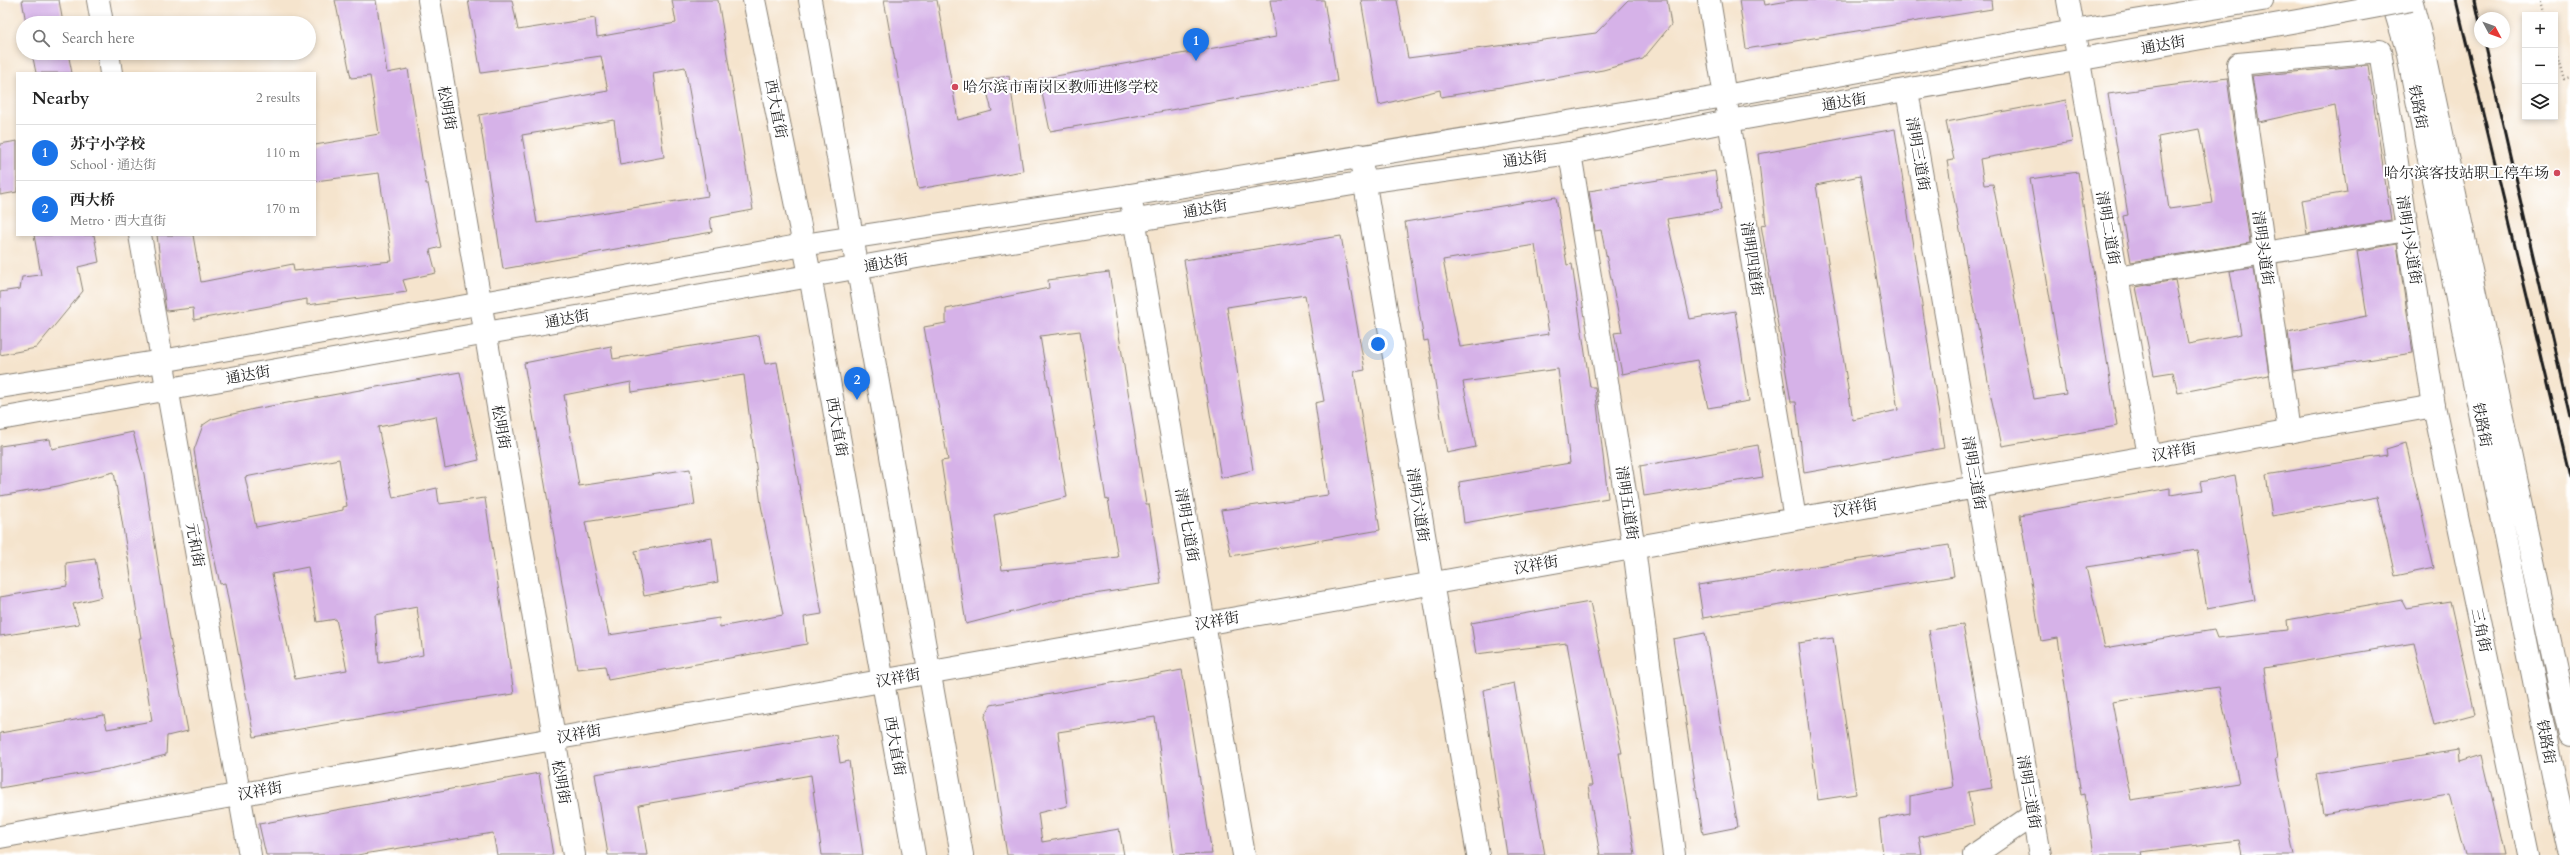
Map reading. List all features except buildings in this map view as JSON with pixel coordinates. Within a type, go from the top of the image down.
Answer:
[{"type":"street","points":[[98,0],[101,16]]},
{"type":"street","name":"松明街","points":[[429,0],[574,855]]},
{"type":"street","name":"西大直街","points":[[754,0],[810,275],[884,680],[914,855]]},
{"type":"street","points":[[810,0],[854,237],[928,673],[962,855]]},
{"type":"street","name":"清明四道街","points":[[1709,0],[1795,519]]},
{"type":"street","name":"清明二道街","points":[[2068,0],[2149,456]]},
{"type":"street","name":"通达街","points":[[0,387],[162,361],[803,244],[1130,195],[1360,155],[1725,96],[2074,31],[2262,0]]},
{"type":"street","name":"铁路街","points":[[2392,0],[2407,50],[2551,768],[2570,850]]},
{"type":"street","name":"通达街","points":[[0,419],[485,334],[810,275],[1365,182],[1570,153],[1729,121],[1907,91],[2411,0]]},
{"type":"street","name":"铁路街","points":[[2411,0],[2424,49],[2570,736]]},
{"type":"street","name":"清明小头道街","points":[[2238,64],[2380,51],[2434,406]]},
{"type":"street","points":[[109,60],[111,72]]},
{"type":"street","name":"清明头道街","points":[[2238,64],[2288,432]]},
{"type":"street","name":"清明三道街","points":[[1907,91],[2040,855]]},
{"type":"street","name":"清明五道街","points":[[1570,153],[1634,548],[1674,855]]},
{"type":"street","name":"清明六道街","points":[[1360,155],[1431,584],[1478,855]]},
{"type":"street","name":"清明七道街","points":[[1130,195],[1244,855]]},
{"type":"street","points":[[2117,277],[2407,230]]},
{"type":"street","name":"元和街","points":[[140,236],[250,855]]},
{"type":"street","name":"汉祥街","points":[[0,837],[2434,406]]},
{"type":"street","name":"三角街","points":[[2434,406],[2528,855]]},
{"type":"street","points":[[1974,855],[2033,815]]},
{"type":"path","points":[[2541,0],[2544,12]]},
{"type":"path","points":[[2558,58],[2564,79],[2570,77]]},
{"type":"railway","points":[[2456,0],[2570,476]]},
{"type":"railway","points":[[2475,0],[2478,12]]},
{"type":"railway","points":[[2485,48],[2570,417]]},
{"type":"place","name":"苏宁小学校","points":[[1196,61]]},
{"type":"place","name":"哈尔滨市南岗区教师进修学校","points":[[955,87]]},
{"type":"place","name":"哈尔滨客技站职工停车场","points":[[2557,173]]},
{"type":"place","name":"西大桥","points":[[857,400]]}]
